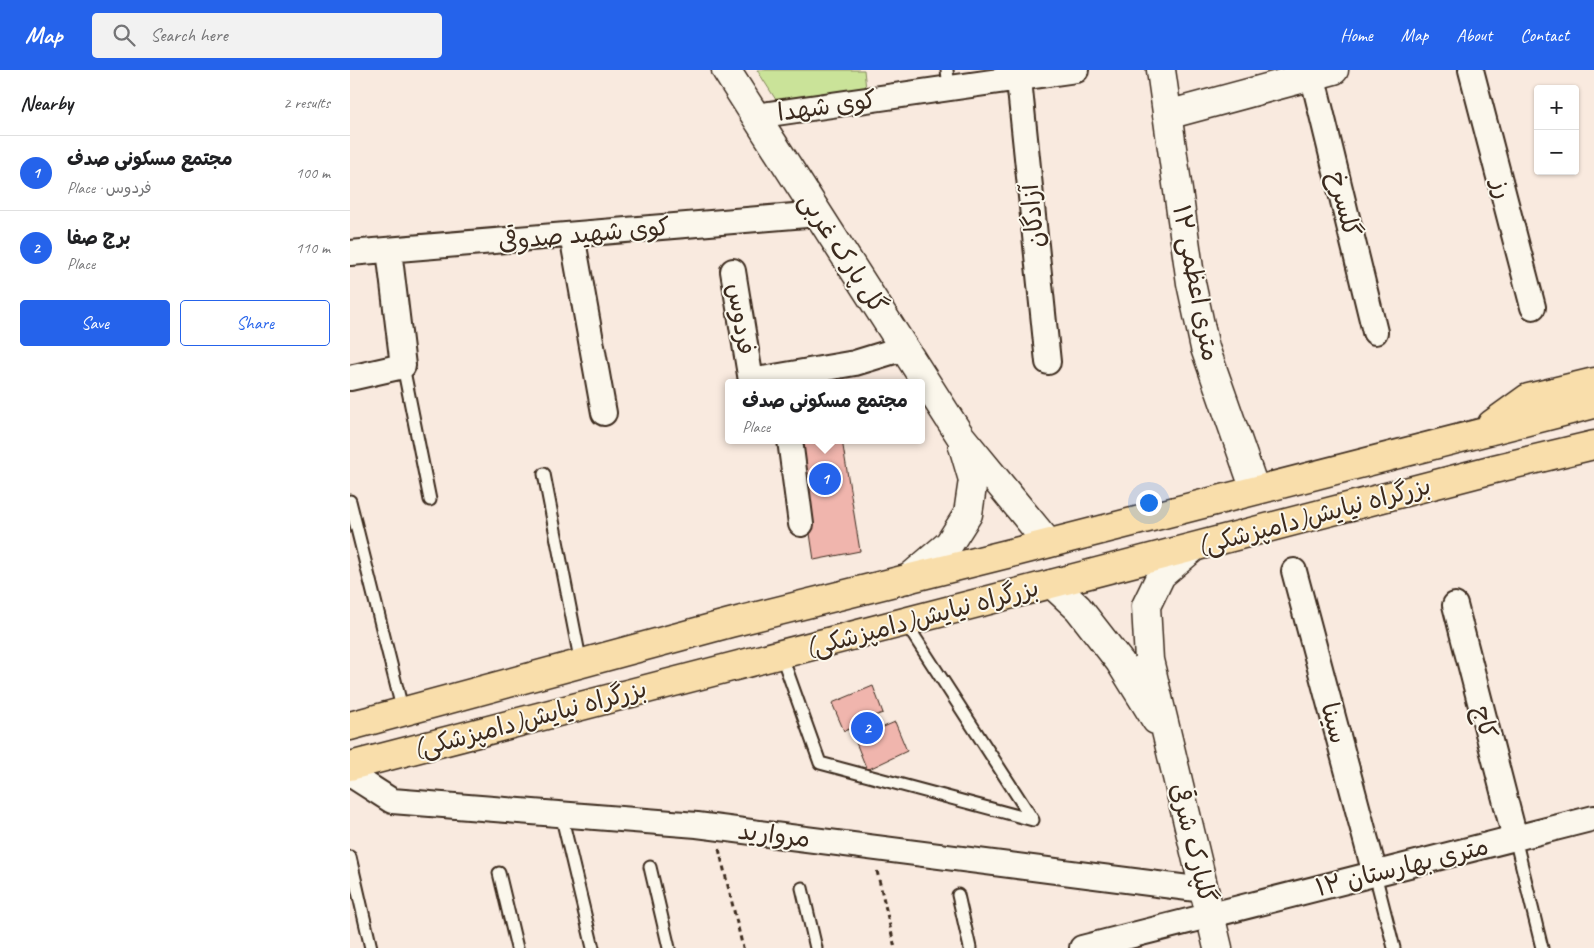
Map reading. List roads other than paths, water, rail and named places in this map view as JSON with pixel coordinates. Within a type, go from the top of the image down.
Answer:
[{"type":"highway","points":[[1481,432],[1528,398],[1594,382]]},
{"type":"highway","name":"بزرگراه نیایش(دامپزشکی)","points":[[350,726],[730,623],[1594,404]]},
{"type":"highway","points":[[1494,469],[1594,445]]},
{"type":"highway","points":[[1494,469],[1550,470],[1594,460]]},
{"type":"highway","name":"بزرگراه نیایش(دامپزشکی)","points":[[350,766],[1494,469]]},
{"type":"main road","name":"گل پارک غربی","points":[[726,70],[924,379]]},
{"type":"main road","name":"۱۲ متری اعظمی","points":[[1161,70],[1191,282],[1204,348],[1255,490]]},
{"type":"main road","points":[[1167,115],[1319,72]]},
{"type":"main road","name":"گل پارک غربی","points":[[925,381],[961,437]]},
{"type":"main road","points":[[961,437],[1048,543]]},
{"type":"main road","points":[[908,579],[949,544],[968,514],[973,480],[961,437]]},
{"type":"main road","name":"گلپارک شرقی","points":[[1192,548],[1161,575],[1146,606],[1149,660],[1218,948]]},
{"type":"main road","name":"گلپارک شرقی","points":[[1052,584],[1078,608],[1120,662],[1168,738]]},
{"type":"street","name":"کوی شهدا","points":[[755,116],[948,79],[1076,70]]},
{"type":"street","name":"رز","points":[[1471,70],[1533,308]]},
{"type":"street","name":"گلسرخ","points":[[1319,72],[1375,332]]},
{"type":"street","name":"آزادگان","points":[[1019,74],[1048,362]]},
{"type":"street","name":"کوی شهید صدوقی","points":[[350,253],[818,214]]},
{"type":"street","points":[[572,235],[604,413]]},
{"type":"street","points":[[350,378],[403,366],[389,250]]},
{"type":"street","name":"فردوس","points":[[733,271],[751,379]]},
{"type":"street","name":"فردوس","points":[[787,379],[855,363],[904,348]]},
{"type":"street","points":[[791,444],[801,524]]},
{"type":"street","name":"سینا","points":[[1294,572],[1375,874]]},
{"type":"street","name":"کاج","points":[[1455,606],[1514,838]]},
{"type":"street","name":"مروارید","points":[[350,774],[392,801],[714,827],[871,848],[1207,903]]},
{"type":"street","name":"۱۲ متری بهارستان","points":[[1082,948],[1134,942],[1207,903],[1375,874],[1594,818]]},
{"type":"lane","points":[[403,366],[430,500]]},
{"type":"lane","points":[[544,474],[581,664]]},
{"type":"lane","points":[[350,502],[403,712]]},
{"type":"lane","points":[[781,654],[820,764],[1033,820],[905,622]]},
{"type":"lane","points":[[561,814],[593,948]]},
{"type":"lane","points":[[1514,838],[1542,948]]},
{"type":"lane","points":[[350,857],[371,948]]},
{"type":"lane","points":[[650,867],[669,948]]},
{"type":"lane","points":[[499,873],[517,948]]},
{"type":"lane","points":[[1375,874],[1394,948]]},
{"type":"lane","points":[[802,888],[816,948]]},
{"type":"lane","points":[[958,895],[970,948]]},
{"type":"place","name":"مجتمع مسکونی صدف","points":[[825,479]]},
{"type":"place","name":"برج صفا","points":[[867,728]]}]
